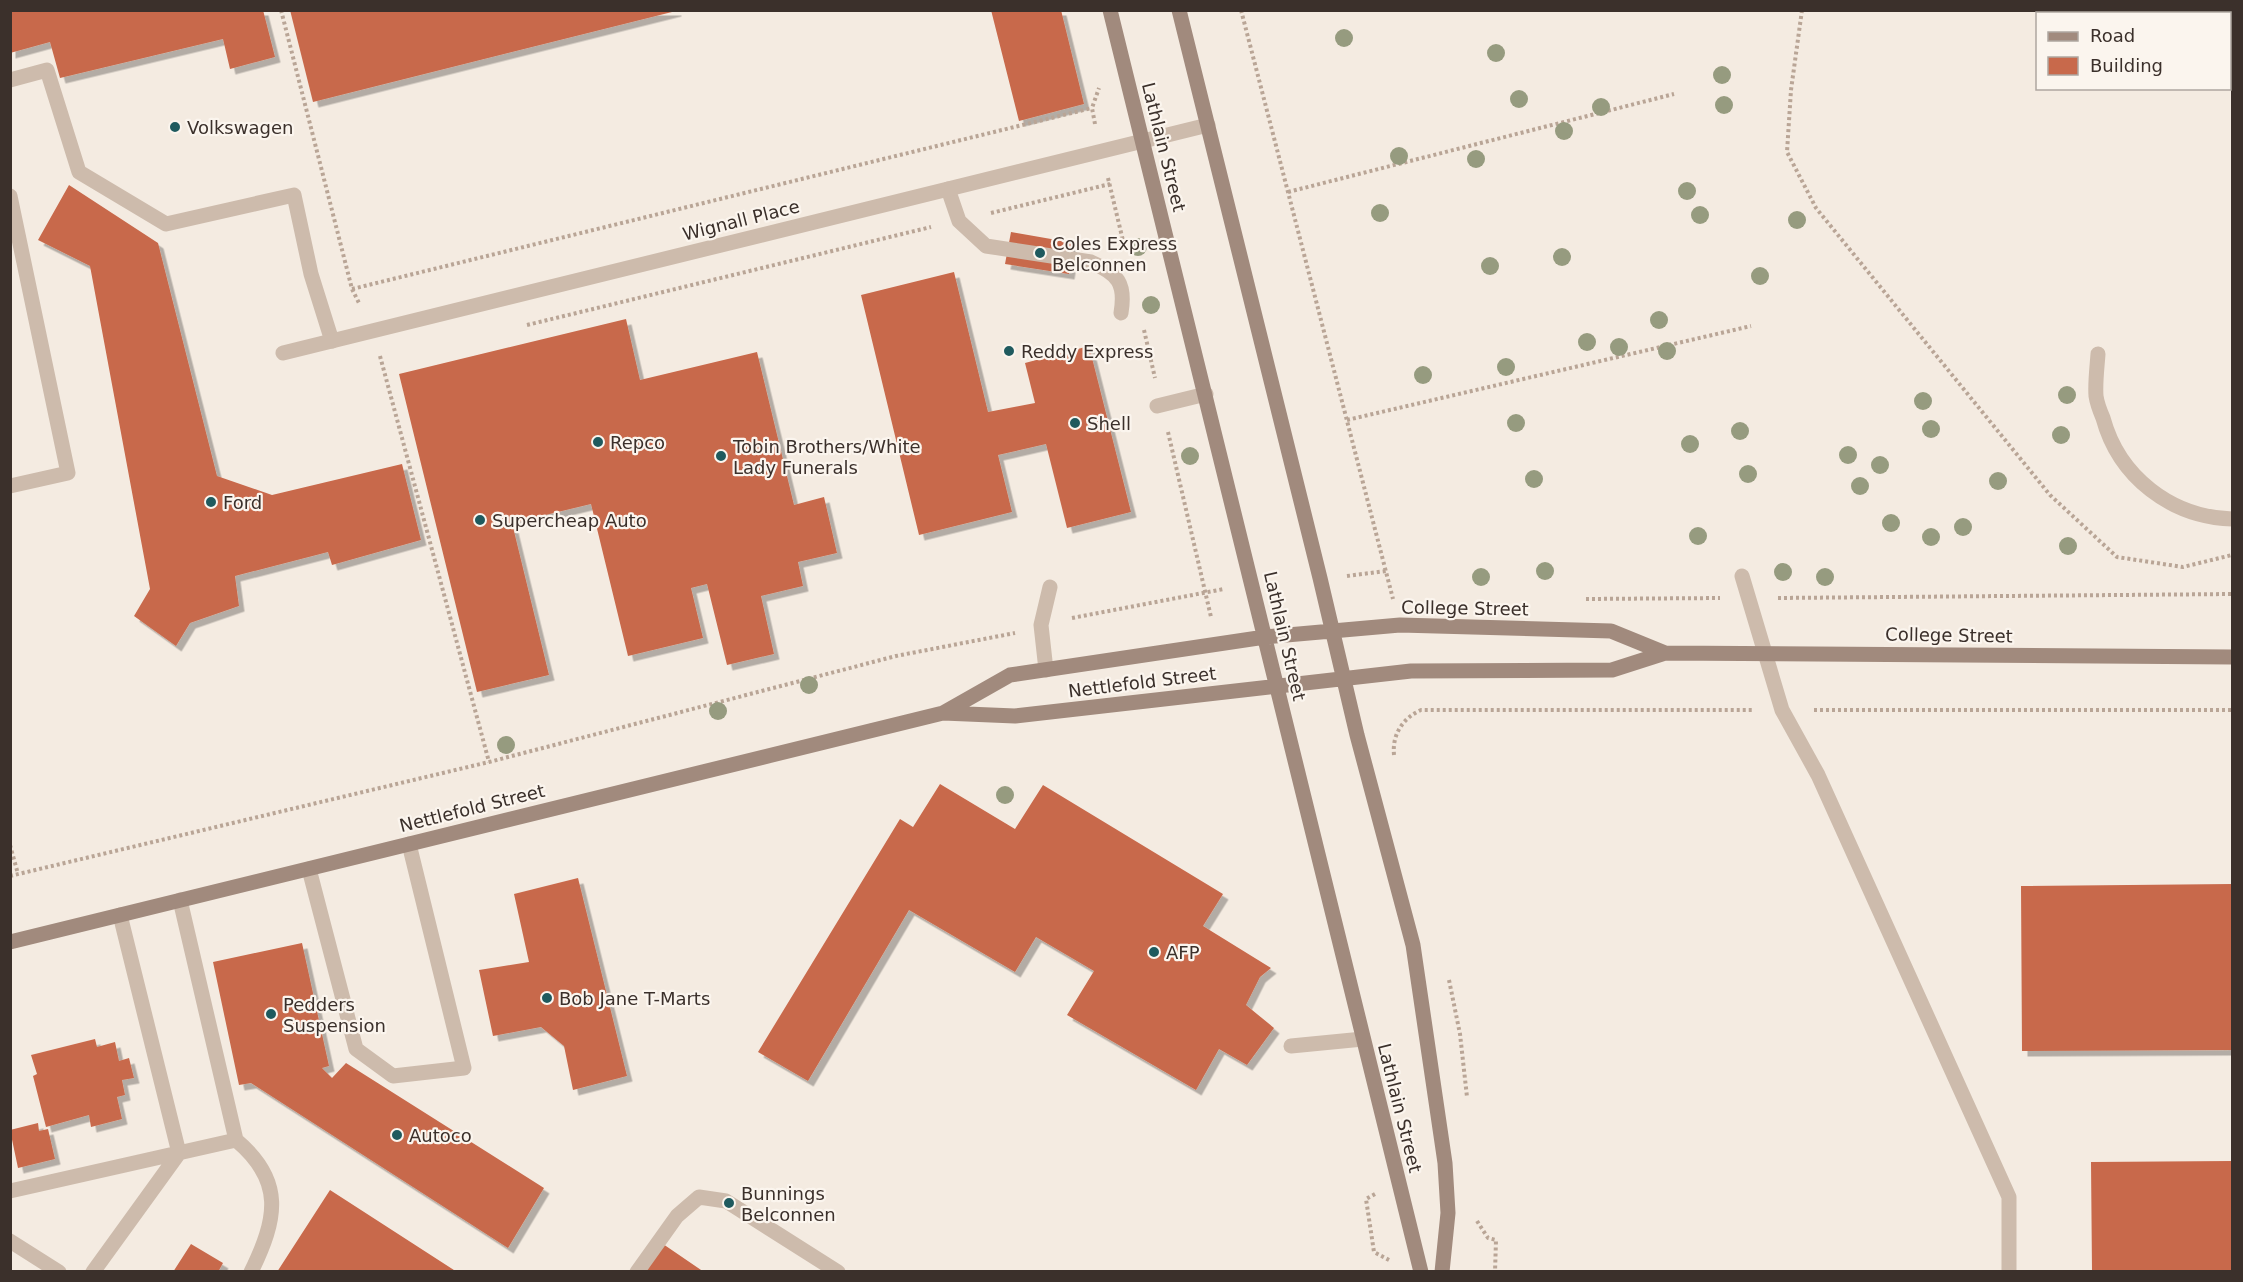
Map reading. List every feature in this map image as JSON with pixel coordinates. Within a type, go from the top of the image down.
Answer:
[{"type":"street","name":"Lathlain Street","points":[[1110,10],[1421,1272]]},
{"type":"street","name":"Lathlain Street","points":[[1179,10],[1357,735],[1413,945],[1445,1163],[1449,1213],[1442,1272]]},
{"type":"street","points":[[10,80],[47,70],[79,172],[166,224],[294,195],[311,274],[332,341]]},
{"type":"street","name":"Wignall Place","points":[[284,353],[1208,124]]},
{"type":"street","points":[[948,189],[962,225],[986,246],[1091,262],[1107,269],[1121,282],[1124,297],[1121,313]]},
{"type":"street","points":[[10,196],[68,473],[10,486]]},
{"type":"street","points":[[2098,354],[2096,396],[2108,436],[2119,458],[2135,478],[2155,494],[2177,507],[2219,519],[2232,519]]},
{"type":"street","points":[[1159,406],[1206,394]]},
{"type":"street","points":[[1742,576],[1782,710],[1818,775],[2009,1197],[2010,1272]]},
{"type":"street","points":[[1046,670],[1041,625],[1050,587]]},
{"type":"street","name":"College Street","points":[[1333,631],[1400,625],[1611,632],[1665,653]]},
{"type":"street","name":"Nettlefold Street","points":[[10,942],[943,713],[1010,675],[1266,637],[1333,631]]},
{"type":"street","name":"College Street","points":[[1344,679],[1412,671],[1612,670],[1665,653],[2232,657]]},
{"type":"street","name":"Nettlefold Street","points":[[943,713],[1015,717],[1344,679]]},
{"type":"street","points":[[309,869],[356,1049],[393,1076],[464,1068],[409,844]]},
{"type":"street","points":[[180,900],[236,1140],[254,1155],[270,1183],[272,1220],[264,1247],[251,1272]]},
{"type":"street","points":[[93,1272],[179,1154],[120,915]]},
{"type":"street","points":[[1291,1046],[1363,1039]]},
{"type":"street","points":[[10,1191],[236,1140]]},
{"type":"street","points":[[637,1272],[677,1216],[699,1197],[726,1201],[838,1272]]},
{"type":"street","points":[[10,1242],[59,1272]]},
{"type":"path","points":[[280,10],[352,289],[1092,108],[1126,254]]},
{"type":"path","points":[[1241,10],[1394,601]]},
{"type":"path","points":[[1802,10],[1791,90],[1787,152],[1816,208],[2050,495],[2117,557],[2183,567],[2232,555]]},
{"type":"path","points":[[1288,192],[1674,94]]},
{"type":"path","points":[[526,325],[962,225],[1110,184]]},
{"type":"path","points":[[1143,324],[1159,406],[1206,591]]},
{"type":"path","points":[[1347,420],[1751,326]]},
{"type":"path","points":[[382,361],[489,762]]},
{"type":"path","points":[[1583,599],[2232,594]]},
{"type":"path","points":[[10,876],[489,762],[896,656]]},
{"type":"path","points":[[1396,733],[1410,714],[1421,710],[2232,710]]},
{"type":"path","points":[[10,845],[18,874]]},
{"type":"building","points":[[10,10],[263,10],[275,57],[230,69],[223,39],[60,78],[50,42],[10,53]]},
{"type":"building","points":[[290,10],[676,10],[676,11],[313,102]]},
{"type":"building","points":[[991,10],[1061,10],[1084,104],[1019,121]]},
{"type":"building","name":"Ford","points":[[69,185],[158,243],[217,476],[272,495],[402,464],[421,540],[332,565],[328,552],[235,576],[239,606],[190,623],[176,646],[134,616],[150,589],[90,266],[38,240]]},
{"type":"building","name":"Coles Express Belconnen","points":[[1011,232],[1074,243],[1069,274],[1005,264]]},
{"type":"building","points":[[954,272],[988,412],[1035,403],[1025,363],[1089,346],[1131,512],[1067,528],[1046,444],[998,455],[1012,512],[919,535],[861,295]]},
{"type":"building","points":[[626,319],[640,380],[757,352],[794,505],[824,497],[837,553],[798,562],[803,586],[761,596],[774,654],[727,665],[707,584],[691,588],[703,638],[628,656],[591,504],[512,523],[549,675],[477,692],[399,374]]},
{"type":"building","name":"AFP","points":[[940,784],[1015,829],[1043,785],[1223,894],[1203,926],[1271,968],[1260,977],[1246,1005],[1274,1028],[1247,1065],[1219,1049],[1196,1090],[1067,1015],[1094,971],[1036,937],[1015,972],[909,910],[808,1081],[758,1052],[900,819],[913,827]]},
{"type":"building","name":"Bob Jane T-Marts","points":[[578,878],[627,1076],[573,1090],[564,1046],[541,1027],[493,1036],[479,970],[529,962],[514,894]]},
{"type":"building","points":[[2232,884],[2232,1050],[2022,1051],[2021,886]]},
{"type":"building","name":"Autoco","points":[[302,943],[329,1066],[322,1068],[332,1078],[346,1063],[544,1188],[508,1248],[251,1083],[239,1085],[213,962]]},
{"type":"building","points":[[95,1039],[97,1047],[115,1042],[119,1061],[129,1058],[134,1078],[122,1080],[125,1095],[117,1097],[122,1119],[91,1127],[89,1115],[46,1127],[33,1076],[37,1074],[31,1055]]},
{"type":"building","points":[[38,1123],[39,1131],[48,1129],[55,1159],[18,1168],[10,1130]]},
{"type":"building","points":[[2232,1161],[2232,1272],[2092,1272],[2091,1162]]},
{"type":"building","points":[[330,1190],[457,1272],[277,1272]]},
{"type":"building","points":[[191,1244],[223,1263],[218,1272],[173,1272]]},
{"type":"building","points":[[663,1244],[704,1272],[645,1272]]},
{"type":"place","name":"Volkswagen","points":[[175,127]]},
{"type":"place","name":"Coles Express Belconnen","points":[[1040,253]]},
{"type":"place","name":"Reddy Express","points":[[1009,351]]},
{"type":"place","name":"Shell","points":[[1075,423]]},
{"type":"place","name":"Repco","points":[[598,442]]},
{"type":"place","name":"Tobin Brothers/White Lady Funerals","points":[[721,456]]},
{"type":"place","name":"Ford","points":[[211,502]]},
{"type":"place","name":"Supercheap Auto","points":[[480,520]]},
{"type":"place","name":"AFP","points":[[1154,952]]},
{"type":"place","name":"Bob Jane T-Marts","points":[[547,998]]},
{"type":"place","name":"Pedders Suspension","points":[[271,1014]]},
{"type":"place","name":"Autoco","points":[[397,1135]]},
{"type":"place","name":"Bunnings Belconnen","points":[[729,1203]]}]
